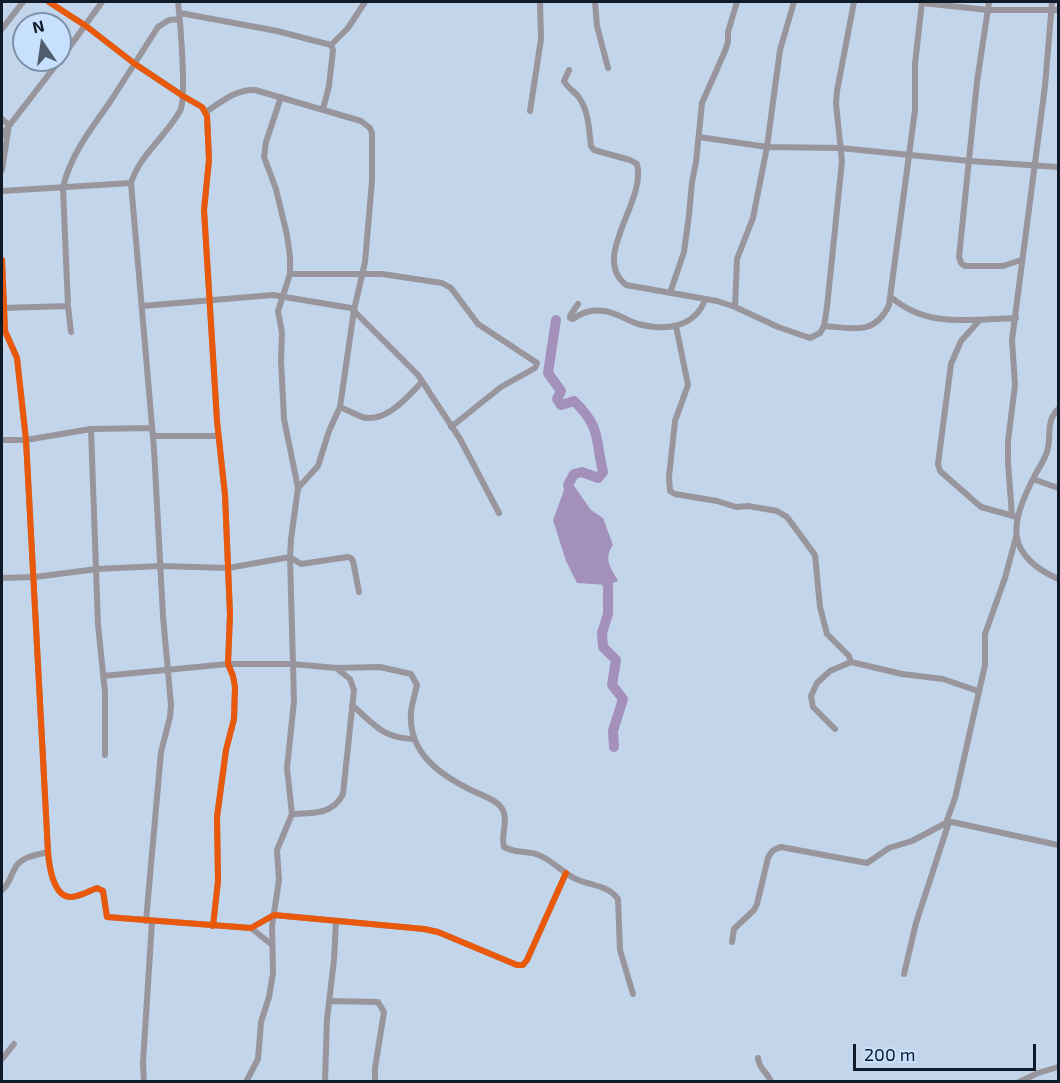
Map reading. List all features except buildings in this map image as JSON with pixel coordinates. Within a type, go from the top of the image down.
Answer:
[{"type":"street","points":[[2,29],[23,2]]},
{"type":"street","points":[[49,2],[206,112],[209,159],[204,210],[218,436],[225,495],[230,622],[228,664],[233,676],[234,719],[226,750],[217,817],[218,881],[213,926]]},
{"type":"street","points":[[2,135],[102,2]]},
{"type":"street","points":[[144,1082],[149,921],[161,752],[171,711],[153,436],[131,183],[139,165],[179,113],[183,104],[178,2]]},
{"type":"street","points":[[331,45],[348,28],[365,2]]},
{"type":"street","points":[[530,111],[541,39],[540,2]]},
{"type":"street","points":[[595,2],[597,26],[608,68]]},
{"type":"street","points":[[670,293],[684,252],[702,103],[728,42],[728,32],[737,2]]},
{"type":"street","points":[[735,307],[737,259],[753,218],[767,147],[780,50],[794,2]]},
{"type":"street","points":[[569,70],[564,81],[579,96],[584,106],[591,146],[594,150],[630,160],[637,164],[639,170],[639,184],[615,249],[614,268],[618,279],[626,285],[735,307],[778,327],[810,338],[820,333],[824,326],[842,161],[837,91],[854,2]]},
{"type":"street","points":[[824,326],[864,328],[876,323],[885,314],[891,297],[915,110],[915,64],[922,2],[988,10],[1055,10]]},
{"type":"street","points":[[988,2],[977,82],[959,257],[965,266],[992,266],[1021,260]]},
{"type":"street","points":[[904,974],[916,922],[955,798],[985,665],[985,634],[1005,578],[1016,537],[1008,488],[1008,441],[1015,385],[1012,340],[1055,10],[1052,2]]},
{"type":"street","points":[[71,332],[63,187],[73,158],[87,133],[162,23],[180,16],[277,31],[331,45]]},
{"type":"street","points":[[323,109],[329,86],[333,50],[331,45]]},
{"type":"street","points":[[206,112],[236,93],[247,90],[280,97],[361,121],[370,128],[372,133],[370,217],[340,407],[329,431],[318,466],[298,488]]},
{"type":"street","points":[[246,1082],[255,1066],[259,1052],[261,1022],[269,997],[273,973],[271,944],[279,880],[277,850],[292,814],[287,768],[294,701],[290,557],[298,488],[284,419],[282,333],[278,318],[290,274],[290,257],[276,189],[264,157],[266,142],[280,97]]},
{"type":"street","points":[[2,119],[9,125]]},
{"type":"street","points":[[2,170],[9,125]]},
{"type":"street","points":[[699,137],[767,147],[840,148],[969,162],[1059,167]]},
{"type":"street","points":[[2,191],[131,183]]},
{"type":"street","points":[[2,260],[5,331],[17,358],[26,440],[49,864],[57,887],[64,895],[70,897],[101,888],[107,917],[251,928],[274,915],[431,931],[517,965],[523,965],[566,873]]},
{"type":"street","points":[[290,274],[404,276],[442,283],[451,288],[478,324],[537,363],[535,368],[483,400],[451,427]]},
{"type":"street","points":[[142,306],[283,295],[346,306],[354,310],[388,343],[422,382],[451,427],[499,513]]},
{"type":"street","points":[[891,297],[907,308],[942,320],[966,322],[1016,318]]},
{"type":"street","points":[[578,304],[570,318],[573,319],[588,311],[603,310],[644,325],[660,327],[676,326],[696,316],[705,300]]},
{"type":"street","points":[[3,308],[68,306]]},
{"type":"street","points":[[979,321],[961,341],[951,364],[938,464],[940,471],[981,507],[1014,516]]},
{"type":"street","points":[[676,326],[688,386],[675,421],[669,477],[670,491],[736,507],[748,506],[777,511],[787,517],[815,555],[820,608],[827,634],[849,656],[851,662]]},
{"type":"street","points":[[340,407],[362,417],[380,416],[399,405],[422,382]]},
{"type":"street","points":[[1014,516],[1047,452],[1049,422],[1059,409]]},
{"type":"street","points":[[2,440],[26,440],[91,429],[152,428]]},
{"type":"street","points":[[91,429],[99,625],[105,692],[105,755]]},
{"type":"street","points":[[153,436],[218,436]]},
{"type":"street","points":[[1033,479],[1059,488]]},
{"type":"street","points":[[1016,537],[1029,561],[1042,571],[1059,579]]},
{"type":"street","points":[[2,578],[160,566],[228,568],[290,557],[301,564],[351,558],[359,592]]},
{"type":"street","points":[[835,729],[813,707],[811,696],[817,683],[830,670],[851,662],[902,675],[943,679],[978,691]]},
{"type":"street","points":[[103,676],[228,664],[292,664],[336,668],[380,667],[411,674],[417,685],[411,711],[414,739],[434,768],[454,782],[499,804],[504,816],[502,841],[504,847],[511,851],[547,858],[584,883],[613,892],[618,899],[620,950],[633,994]]},
{"type":"street","points":[[292,814],[320,812],[338,804],[343,794],[353,684],[336,668]]},
{"type":"street","points":[[352,705],[386,735],[398,739],[414,739]]},
{"type":"street","points":[[732,942],[734,929],[754,910],[757,904],[768,858],[775,848],[820,853],[867,863],[890,848],[912,841],[948,823],[959,822],[1059,845]]},
{"type":"street","points":[[2,890],[10,880],[16,866],[24,859],[48,852]]},
{"type":"street","points":[[325,1082],[336,922]]},
{"type":"street","points":[[251,928],[271,944]]},
{"type":"street","points":[[329,1001],[378,1002],[381,1006],[384,1012],[375,1082]]},
{"type":"street","points":[[2,1059],[14,1044]]},
{"type":"street","points":[[758,1059],[760,1069],[770,1077],[771,1082]]},
{"type":"street","points":[[1019,1082],[1059,1067]]},
{"type":"shaded area","points":[[567,482],[572,483],[591,510],[603,518],[613,545],[608,559],[618,581],[608,585],[577,583],[566,561],[553,520]]},
{"type":"waterway","points":[[556,320],[548,373],[561,391],[557,399],[561,405],[574,401],[589,418],[596,434],[603,472],[598,478],[582,472],[574,474],[568,485],[571,495]]},
{"type":"waterway","points":[[601,574],[608,585],[608,614],[602,633],[603,647],[616,660],[612,685],[623,699],[613,731],[614,747]]},
{"type":"cycle path","points":[[49,2],[86,26],[135,64],[202,107],[207,116],[209,160],[204,210],[217,421],[225,495],[230,614],[228,664],[235,687],[234,719],[226,750],[217,817],[218,881],[213,926]]},
{"type":"cycle path","points":[[2,260],[5,331],[17,358],[26,440],[49,864],[53,879],[60,891],[70,897],[97,888],[103,891],[107,917],[251,928],[274,915],[424,929],[438,932],[517,965],[523,965],[566,873]]}]
